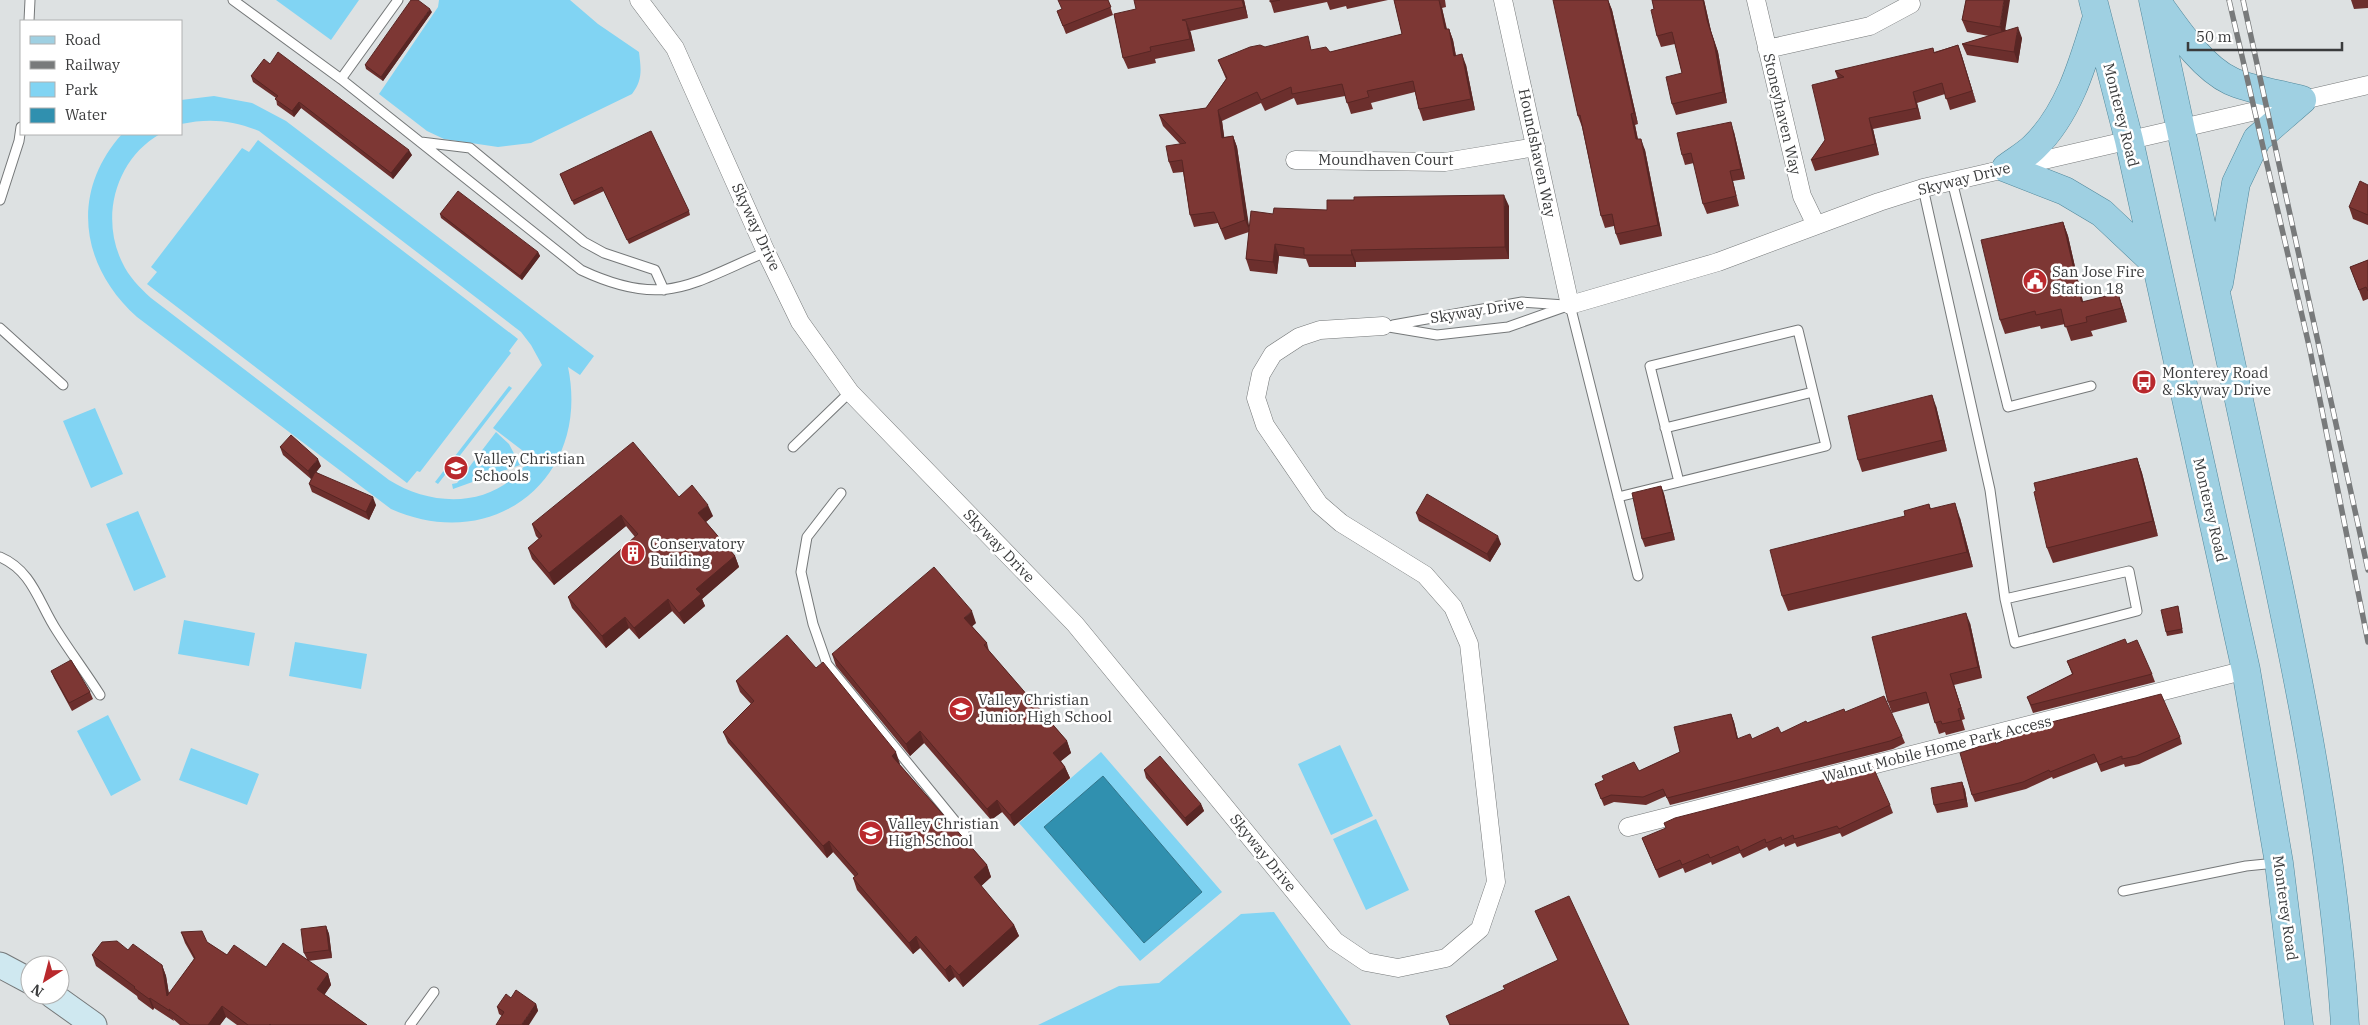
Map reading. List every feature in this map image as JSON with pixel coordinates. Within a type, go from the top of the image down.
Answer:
[{"type":"main road","points":[[2154,0],[2189,45],[2216,71],[2231,82],[2302,100]]},
{"type":"main road","points":[[2154,0],[2179,128],[2279,586],[2316,778],[2341,960],[2345,1025]]},
{"type":"main road","points":[[2006,168],[2034,147],[2069,97],[2081,70],[2095,9]]},
{"type":"main road","name":"Monterey Road","points":[[2095,9],[2129,140],[2154,262],[2246,670],[2279,863],[2299,1025]]},
{"type":"main road","points":[[2217,300],[2236,183],[2257,139],[2302,100]]},
{"type":"main road","points":[[2006,168],[2065,190],[2102,213],[2154,262]]},
{"type":"main road","points":[[0,965],[20,976]]},
{"type":"main road","points":[[66,1005],[94,1025]]},
{"type":"street","name":"Skyway Drive","points":[[639,0],[675,48],[766,252],[800,322],[850,392],[1075,624],[1335,941],[1366,962],[1398,968],[1446,958],[1480,929],[1496,882],[1469,644],[1453,608],[1425,575],[1341,523],[1319,504],[1265,425],[1256,398],[1260,374],[1273,354],[1299,337],[1320,330],[1384,326]]},
{"type":"street","name":"Houndshaven Way","points":[[1503,0],[1570,306]]},
{"type":"street","name":"Stoneyhaven Way","points":[[1756,0],[1802,196],[1816,225]]},
{"type":"street","points":[[1767,49],[1870,26],[1911,4]]},
{"type":"street","name":"Skyway Drive","points":[[1570,306],[1718,262],[1816,225],[1923,188],[2368,85]]},
{"type":"street","name":"Moundhaven Court","points":[[1295,160],[1445,162],[1536,147]]},
{"type":"street","name":"Walnut Mobile Home Park Access","points":[[1628,827],[2246,670]]},
{"type":"lane","points":[[29,20],[30,0]]},
{"type":"lane","points":[[233,0],[342,80],[581,270],[615,285],[634,289],[664,290],[689,286],[766,252]]},
{"type":"lane","points":[[342,80],[398,0]]},
{"type":"lane","points":[[0,200],[20,134]]},
{"type":"lane","points":[[420,142],[470,148],[584,242],[604,253],[655,270],[664,290]]},
{"type":"lane","points":[[1952,181],[2008,407],[2091,386]]},
{"type":"lane","points":[[1923,188],[1990,490],[2005,599],[2015,643],[2137,611],[2129,571],[2005,599]]},
{"type":"lane","name":"Skyway Drive","points":[[1384,326],[1522,302],[1570,306]]},
{"type":"lane","points":[[1570,306],[1638,576]]},
{"type":"lane","name":"Skyway Drive","points":[[1384,326],[1437,334],[1464,332],[1508,327],[1570,306]]},
{"type":"lane","points":[[0,328],[63,385]]},
{"type":"lane","points":[[1618,497],[1826,446],[1798,330],[1650,366],[1679,482]]},
{"type":"lane","points":[[793,447],[850,392]]},
{"type":"lane","points":[[1665,428],[1813,392]]},
{"type":"lane","points":[[841,492],[807,537],[801,572],[813,624],[827,664],[964,832]]},
{"type":"lane","points":[[0,557],[8,561],[30,580],[57,631],[100,695]]},
{"type":"lane","points":[[2123,891],[2246,866],[2279,863]]},
{"type":"lane","points":[[410,1025],[434,992]]},
{"type":"green space","points":[[276,0],[359,0],[331,40]]},
{"type":"green space","points":[[439,0],[570,0],[598,24],[639,52],[641,69],[636,89],[632,94],[531,143],[498,147],[444,139],[427,131],[379,94],[438,7]]},
{"type":"green space","points":[[214,96],[252,103],[286,121],[594,356],[580,375],[568,367],[571,407],[565,442],[549,473],[527,497],[498,514],[465,522],[429,521],[391,509],[137,317],[118,297],[103,275],[93,252],[89,228],[89,204],[94,180],[105,156],[121,135],[159,135],[132,158],[123,174],[116,190],[112,227],[122,262],[135,282],[151,298],[389,480],[407,489],[426,496],[446,499],[484,494],[502,486],[518,474],[531,457],[493,428],[542,365],[521,332],[259,131],[239,124],[220,121],[182,124],[182,100]]},
{"type":"green space","points":[[258,140],[518,339],[509,351],[511,353],[420,472],[417,471],[407,483],[147,284],[157,272],[151,267],[242,148],[249,152]]},
{"type":"green space","points":[[509,386],[512,388],[438,484],[435,482]]},
{"type":"green space","points":[[95,408],[123,474],[91,488],[63,421]]},
{"type":"green space","points":[[496,432],[509,444],[520,465],[453,489],[452,484],[457,483]]},
{"type":"green space","points":[[138,511],[166,577],[134,591],[106,524]]},
{"type":"green space","points":[[184,620],[255,633],[249,666],[178,654]]},
{"type":"green space","points":[[295,642],[367,654],[361,689],[289,676]]},
{"type":"green space","points":[[108,715],[141,780],[111,796],[77,731]]},
{"type":"green space","points":[[1340,745],[1373,816],[1331,835],[1298,764]]},
{"type":"green space","points":[[191,748],[259,774],[247,805],[179,780]]},
{"type":"green space","points":[[1101,752],[1222,892],[1140,961],[1019,823]]},
{"type":"green space","points":[[1376,819],[1409,890],[1366,910],[1333,839]]},
{"type":"green space","points":[[1274,912],[1351,1025],[1038,1025],[1119,986],[1159,983],[1241,914]]},
{"type":"water","points":[[1103,776],[1202,892],[1144,943],[1044,827]]},
{"type":"building","points":[[411,0],[418,0],[430,9],[381,77],[365,65]]},
{"type":"building","points":[[1058,0],[1108,0],[1111,7],[1063,26],[1057,11],[1062,9]]},
{"type":"building","points":[[1134,0],[1242,0],[1244,7],[1182,20],[1186,21],[1190,39],[1150,47],[1151,51],[1123,58],[1114,14],[1136,9]]},
{"type":"building","points":[[1394,0],[1439,0],[1445,29],[1449,29],[1454,56],[1462,54],[1471,99],[1419,109],[1413,81],[1367,91],[1369,97],[1347,103],[1342,84],[1292,94],[1291,87],[1261,100],[1257,92],[1218,110],[1222,138],[1233,136],[1245,220],[1221,229],[1214,212],[1190,215],[1182,160],[1169,162],[1166,146],[1186,143],[1159,115],[1206,108],[1227,78],[1218,60],[1250,47],[1260,45],[1265,47],[1308,36],[1311,50],[1326,47],[1330,52],[1402,34]]},
{"type":"building","points":[[1553,0],[1608,0],[1634,113],[1631,114],[1636,139],[1641,139],[1658,225],[1616,234],[1612,214],[1601,216]]},
{"type":"building","points":[[1652,0],[1703,0],[1714,42],[1723,92],[1672,104],[1666,77],[1682,73],[1672,32],[1657,36],[1651,10],[1654,9]]},
{"type":"building","points":[[1966,0],[2004,0],[2000,27],[1962,20]]},
{"type":"building","points":[[2018,27],[2014,52],[1962,44]]},
{"type":"building","points":[[1958,45],[1972,91],[1946,99],[1942,83],[1913,92],[1917,108],[1869,118],[1875,144],[1811,160],[1825,140],[1812,85],[1844,77],[1835,71],[1933,48],[1934,53]]},
{"type":"building","points":[[278,52],[409,150],[391,173],[299,102],[292,111],[275,99],[278,96],[251,76],[264,59],[270,64]]},
{"type":"building","points":[[1731,122],[1741,169],[1730,171],[1736,196],[1703,204],[1691,153],[1682,155],[1677,133]]},
{"type":"building","points":[[651,131],[689,211],[627,240],[602,187],[572,201],[560,174]]},
{"type":"building","points":[[2360,181],[2368,185],[2368,215],[2349,207]]},
{"type":"building","points":[[458,191],[538,252],[520,276],[440,214]]},
{"type":"building","points":[[1504,195],[1505,247],[1351,250],[1352,255],[1304,255],[1304,248],[1275,244],[1273,262],[1246,259],[1251,211],[1273,214],[1274,208],[1327,210],[1327,200],[1354,200],[1354,197]]},
{"type":"building","name":"San Jose Fire Station 18","points":[[2063,222],[2082,302],[2118,293],[2122,308],[2086,317],[2087,322],[2065,327],[2061,309],[2036,315],[2035,311],[2000,320],[1981,240]]},
{"type":"building","points":[[2368,260],[2368,291],[2366,287],[2359,290],[2350,267]]},
{"type":"building","points":[[1932,395],[1943,440],[1858,460],[1848,416]]},
{"type":"building","points":[[291,435],[318,459],[308,471],[280,447]]},
{"type":"building","name":"Conservatory Building","points":[[633,442],[679,497],[692,485],[708,505],[698,513],[735,556],[696,589],[701,594],[679,613],[668,599],[634,628],[625,617],[602,636],[568,597],[638,534],[621,515],[549,573],[528,548],[542,536],[532,524]]},
{"type":"building","points":[[2137,458],[2153,521],[2047,548],[2034,492],[2036,491],[2034,483]]},
{"type":"building","points":[[315,472],[373,497],[366,512],[309,484]]},
{"type":"building","points":[[1661,486],[1672,532],[1642,539],[1632,493]]},
{"type":"building","points":[[1427,494],[1498,536],[1487,554],[1416,513]]},
{"type":"building","points":[[1955,503],[1967,552],[1782,596],[1770,550],[1905,516],[1904,511],[1929,504],[1930,509]]},
{"type":"building","points":[[934,567],[972,611],[964,618],[987,643],[984,645],[1067,741],[1053,753],[1065,767],[1010,815],[997,800],[987,809],[920,731],[906,744],[832,654]]},
{"type":"building","points":[[2178,606],[2182,629],[2166,632],[2161,610]]},
{"type":"building","points":[[1966,613],[1978,667],[1950,674],[1961,708],[1958,709],[1961,720],[1942,724],[1941,721],[1935,723],[1926,692],[1888,702],[1872,637]]},
{"type":"building","points":[[787,635],[816,668],[823,662],[896,752],[892,756],[987,865],[974,877],[1014,925],[959,975],[950,965],[945,970],[916,936],[909,943],[853,878],[858,874],[829,841],[823,846],[723,732],[754,701],[736,681]]},
{"type":"building","points":[[2125,639],[2127,644],[2137,640],[2152,674],[2031,705],[2027,697],[2073,674],[2067,661]]},
{"type":"building","points":[[71,660],[90,692],[69,703],[51,671]]},
{"type":"building","points":[[2161,694],[2180,737],[2136,756],[2122,759],[2122,756],[2099,765],[2094,754],[2050,772],[2049,770],[2023,782],[1972,795],[1960,753],[1995,741],[1996,744],[2036,726]]},
{"type":"building","points":[[1884,696],[1902,736],[1890,741],[1667,798],[1663,789],[1643,797],[1611,795],[1601,799],[1595,784],[1604,780],[1602,776],[1634,762],[1639,771],[1680,752],[1674,727],[1731,714],[1737,739],[1750,734],[1752,739],[1778,727],[1781,733],[1806,721],[1807,723],[1844,709],[1845,712]]},
{"type":"building","points":[[1160,756],[1201,804],[1185,818],[1144,770]]},
{"type":"building","points":[[1873,767],[1890,805],[1839,829],[1837,826],[1794,839],[1793,835],[1782,840],[1781,837],[1766,843],[1765,839],[1740,851],[1738,846],[1710,858],[1708,854],[1682,865],[1680,860],[1656,870],[1642,838],[1666,828],[1664,823],[1675,818]]},
{"type":"building","points":[[1962,782],[1965,799],[1934,805],[1931,788]]},
{"type":"building","points":[[1569,896],[1629,1025],[1450,1025],[1446,1016],[1505,989],[1503,986],[1558,960],[1535,911]]},
{"type":"building","points":[[326,926],[329,950],[304,953],[301,929]]},
{"type":"building","points":[[202,931],[207,942],[227,955],[234,945],[266,967],[283,943],[328,974],[317,989],[367,1025],[248,1025],[222,1006],[208,1025],[190,1025],[169,1009],[170,1011],[149,999],[92,955],[102,942],[117,941],[128,950],[133,944],[162,965],[167,996],[195,958],[181,932]]},
{"type":"building","points":[[516,990],[536,1004],[522,1024],[525,1025],[496,1025],[504,1012],[497,1007],[506,994],[511,998]]},
{"type":"railway","points":[[2229,0],[2310,350],[2368,642]]},
{"type":"railway","points":[[2243,0],[2368,570]]},
{"type":"place","name":"San Jose Fire Station 18","points":[[2035,281]]},
{"type":"place","name":"Monterey Road & Skyway Drive","points":[[2144,382]]},
{"type":"place","name":"Valley Christian Schools","points":[[456,468]]},
{"type":"place","name":"Conservatory Building","points":[[633,553]]},
{"type":"place","name":"Valley Christian Junior High School","points":[[961,709]]},
{"type":"place","name":"Valley Christian High School","points":[[871,833]]}]
